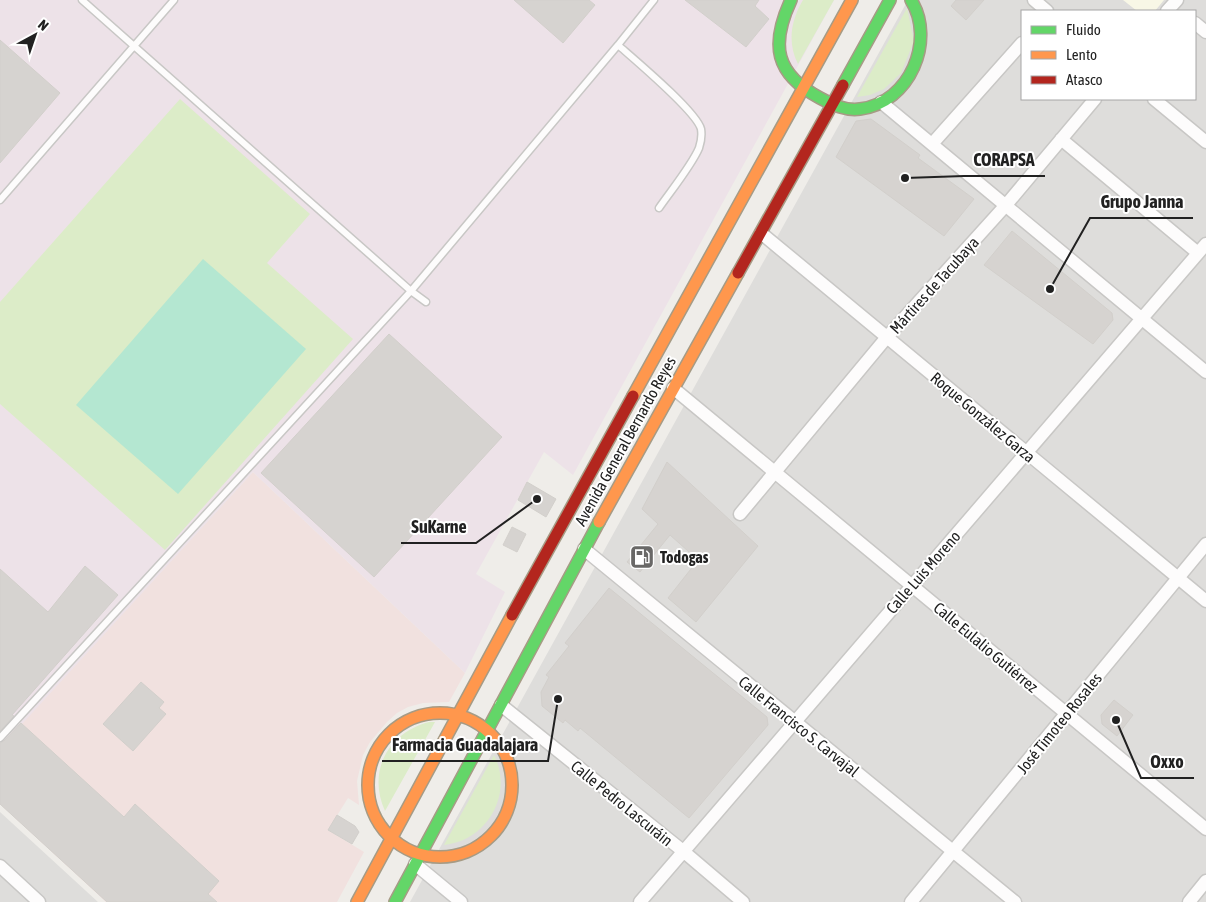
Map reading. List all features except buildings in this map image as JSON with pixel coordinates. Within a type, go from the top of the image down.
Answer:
[{"type":"main road","points":[[791,0],[781,23],[778,46],[783,67],[803,89],[832,105],[850,109],[867,107],[881,102],[892,95],[907,80],[916,65],[921,48],[921,26],[911,0]]},
{"type":"main road","name":"Avenida General Bernardo Reyes","points":[[357,902],[505,628],[852,0]]},
{"type":"main road","name":"Avenida General Bernardo Reyes","points":[[395,902],[584,549],[890,0]]},
{"type":"main road","points":[[431,714],[458,716],[473,722],[487,731],[500,746],[511,777],[507,812],[498,827],[486,840],[475,848],[448,857],[417,860],[391,838],[379,823],[369,800],[368,779],[376,751],[391,732],[414,718],[431,714]]},
{"type":"street","points":[[1034,0],[1047,10]]},
{"type":"street","points":[[1196,24],[1206,32]]},
{"type":"street","points":[[932,144],[1021,44]]},
{"type":"street","name":"Mártires de Tacubaya","points":[[740,514],[887,337],[1006,205],[1094,100]]},
{"type":"street","points":[[1155,100],[1206,142]]},
{"type":"street","points":[[881,102],[1206,372]]},
{"type":"street","points":[[1061,139],[1202,248]]},
{"type":"street","name":"Roque González Garza","points":[[761,233],[1206,601]]},
{"type":"street","name":"Calle Luis Moreno","points":[[640,902],[1202,248]]},
{"type":"street","name":"Calle Eulalio Gutiérrez","points":[[673,388],[1206,829]]},
{"type":"street","name":"José Timoteo Rosales","points":[[911,902],[1206,544]]},
{"type":"street","name":"Calle Francisco S. Carvajal","points":[[584,549],[1015,902]]},
{"type":"street","name":"Calle Pedro Lascuráin","points":[[501,705],[743,902]]},
{"type":"street","points":[[417,860],[461,902]]},
{"type":"street","points":[[0,866],[39,902]]},
{"type":"street","points":[[1190,902],[1206,881]]},
{"type":"lane","points":[[82,0],[411,291],[426,302]]},
{"type":"lane","points":[[0,200],[174,0]]},
{"type":"lane","points":[[0,738],[411,291],[654,0]]},
{"type":"lane","points":[[618,45],[678,99],[701,128],[699,148],[659,208]]},
{"type":"shaded area","points":[[0,0],[834,0],[573,475],[544,452],[476,574],[505,592],[465,673],[253,472],[0,748]]},
{"type":"shaded area","points":[[908,0],[1206,0],[1206,902],[410,902]]},
{"type":"shaded area","points":[[1123,0],[1164,0],[1156,10],[1136,10]]},
{"type":"shaded area","points":[[253,472],[465,673],[449,702],[423,703],[408,707],[397,713],[387,722],[370,742],[363,755],[357,781],[359,805],[348,798],[328,830],[364,852],[337,902],[106,902],[0,804],[0,747]]},
{"type":"shaded area","points":[[0,812],[98,902],[0,902]]},
{"type":"green space","points":[[803,0],[834,0],[798,64],[792,48],[792,32],[796,15]]},
{"type":"green space","points":[[907,8],[914,41],[901,73],[884,89],[870,95],[857,97]]},
{"type":"green space","points":[[180,99],[310,214],[267,263],[353,339],[165,550],[0,404],[0,302]]},
{"type":"green space","points":[[203,259],[306,349],[178,494],[76,405]]},
{"type":"green space","points":[[435,722],[385,811],[380,796],[379,782],[380,768],[385,756],[392,744],[402,735],[415,727]]},
{"type":"green space","points":[[494,755],[501,785],[493,813],[473,835],[459,842],[444,845]]},
{"type":"traffic: fast","points":[[791,0],[784,16],[779,44],[781,57],[786,68],[805,89],[830,103],[850,109],[860,109],[878,104],[893,95],[905,82],[914,67],[921,33],[918,16],[911,0]]},
{"type":"traffic: fast","points":[[843,85],[890,0]]},
{"type":"traffic: fast","points":[[395,902],[599,522]]},
{"type":"traffic: slow","points":[[633,396],[852,0]]},
{"type":"traffic: slow","points":[[599,522],[738,273]]},
{"type":"traffic: slow","points":[[357,902],[512,615]]},
{"type":"traffic: slow","points":[[440,713],[467,719],[480,725],[491,734],[500,745],[506,758],[512,785],[506,812],[500,825],[491,836],[480,845],[467,851],[440,857],[413,851],[400,845],[389,836],[380,825],[374,812],[368,785],[374,758],[380,745],[389,734],[400,725],[413,719],[440,713]]},
{"type":"traffic: jam","points":[[738,273],[843,85]]},
{"type":"traffic: jam","points":[[512,615],[633,396]]},
{"type":"place","name":"CORAPSA","points":[[905,178]]},
{"type":"place","name":"Grupo Janna","points":[[1050,289]]},
{"type":"place","name":"SuKarne","points":[[537,499]]},
{"type":"place","name":"Todogas","points":[[642,557]]},
{"type":"place","name":"Farmacia Guadalajara","points":[[558,699]]},
{"type":"place","name":"Oxxo","points":[[1116,720]]}]
